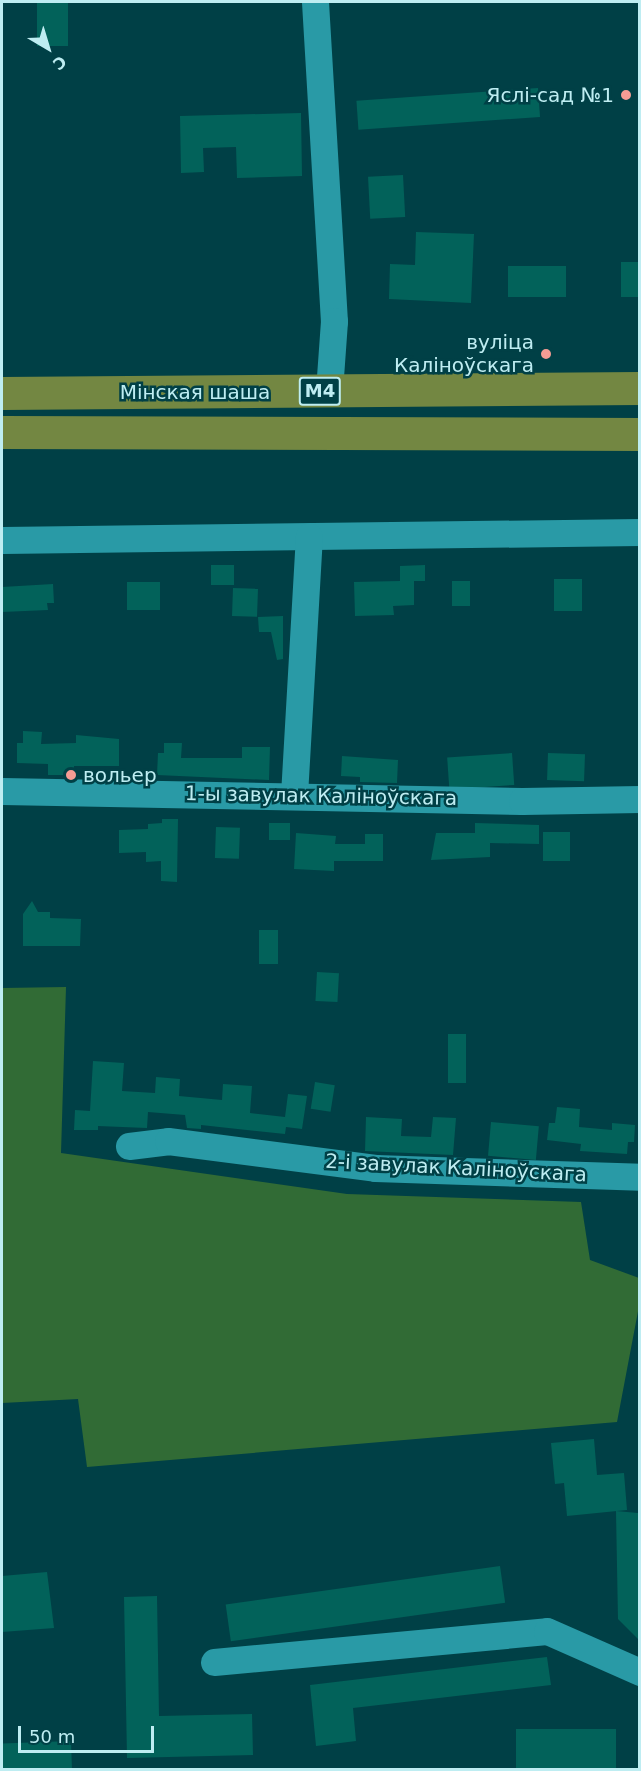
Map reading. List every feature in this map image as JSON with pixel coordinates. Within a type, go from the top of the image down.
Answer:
[{"type":"main road","name":"Мінская шаша","points":[[2,393],[639,388]]},
{"type":"main road","name":"Мінская шаша","points":[[2,432],[639,434]]},
{"type":"street","points":[[315,2],[334,321],[329,390]]},
{"type":"street","points":[[2,540],[639,532]]},
{"type":"street","points":[[294,795],[309,536]]},
{"type":"street","name":"1-ы завулак Каліноўскага","points":[[2,791],[522,801],[639,799]]},
{"type":"street","name":"2-і завулак Каліноўскага","points":[[129,1146],[168,1141],[375,1168],[639,1177]]},
{"type":"street","points":[[214,1662],[547,1631],[639,1672]]},
{"type":"green space","points":[[66,987],[61,1153],[347,1194],[581,1202],[590,1260],[639,1278],[639,1306],[617,1422],[87,1467],[78,1399],[2,1403],[2,988]]},
{"type":"building","points":[[37,2],[68,2],[68,46],[37,46]]},
{"type":"building","points":[[538,88],[540,117],[358,130],[356,101]]},
{"type":"building","points":[[301,113],[302,176],[237,178],[236,147],[203,148],[204,172],[181,173],[180,116]]},
{"type":"building","points":[[403,175],[405,217],[370,219],[368,177]]},
{"type":"building","points":[[416,232],[474,234],[471,303],[389,299],[390,264],[415,265]]},
{"type":"building","points":[[621,262],[639,262],[639,297],[621,297]]},
{"type":"building","points":[[508,266],[566,266],[566,297],[508,297]]},
{"type":"building","points":[[211,565],[234,565],[234,585],[211,585]]},
{"type":"building","points":[[425,565],[425,581],[414,581],[414,605],[393,606],[394,615],[355,616],[354,582],[400,581],[400,566]]},
{"type":"building","points":[[554,579],[582,579],[582,611],[554,611]]},
{"type":"building","points":[[452,581],[470,581],[470,606],[452,606]]},
{"type":"building","points":[[127,582],[160,582],[160,610],[127,610]]},
{"type":"building","points":[[53,584],[54,603],[47,603],[48,610],[2,612],[2,587]]},
{"type":"building","points":[[233,588],[258,589],[257,617],[232,616]]},
{"type":"building","points":[[283,616],[283,659],[277,660],[271,632],[259,632],[258,617]]},
{"type":"building","points":[[23,731],[42,732],[41,744],[76,743],[76,735],[119,739],[119,766],[74,766],[74,775],[48,775],[48,764],[17,763],[17,743],[23,743]]},
{"type":"building","points":[[164,743],[182,743],[181,758],[242,758],[242,747],[270,747],[269,780],[157,775],[158,753],[164,753]]},
{"type":"building","points":[[512,753],[514,785],[449,789],[447,758]]},
{"type":"building","points":[[548,753],[585,754],[584,781],[547,780]]},
{"type":"building","points":[[342,756],[398,760],[397,783],[360,782],[360,777],[341,776]]},
{"type":"building","points":[[162,819],[178,819],[177,882],[161,881],[161,861],[146,862],[146,852],[119,853],[119,830],[148,829],[148,824],[162,823]]},
{"type":"building","points":[[269,823],[290,823],[290,840],[269,840]]},
{"type":"building","points":[[475,823],[539,825],[539,844],[490,843],[490,857],[431,860],[436,833],[475,833]]},
{"type":"building","points":[[216,827],[240,828],[239,859],[215,858]]},
{"type":"building","points":[[543,832],[570,832],[570,861],[543,861]]},
{"type":"building","points":[[296,833],[336,836],[335,844],[365,844],[365,834],[383,834],[383,861],[334,861],[334,871],[294,869]]},
{"type":"building","points":[[32,901],[38,912],[50,912],[50,918],[81,919],[80,946],[23,946],[23,914]]},
{"type":"building","points":[[259,930],[278,930],[278,964],[259,964]]},
{"type":"building","points":[[317,972],[339,973],[337,1002],[315,1001]]},
{"type":"building","points":[[448,1034],[466,1034],[466,1083],[448,1083]]},
{"type":"building","points":[[93,1061],[124,1063],[122,1091],[155,1093],[156,1077],[180,1079],[179,1096],[222,1100],[223,1084],[252,1086],[250,1113],[285,1117],[288,1094],[307,1096],[302,1129],[286,1127],[285,1134],[201,1125],[201,1129],[187,1128],[185,1115],[148,1112],[147,1128],[98,1126],[98,1130],[74,1130],[75,1110],[90,1111]]},
{"type":"building","points":[[315,1082],[335,1085],[331,1112],[311,1109]]},
{"type":"building","points":[[557,1107],[580,1109],[579,1127],[612,1130],[612,1123],[635,1125],[634,1142],[628,1142],[627,1154],[580,1151],[581,1144],[547,1140],[549,1123],[555,1123]]},
{"type":"building","points":[[366,1117],[402,1119],[401,1136],[431,1137],[433,1117],[456,1118],[453,1155],[365,1151]]},
{"type":"building","points":[[491,1122],[539,1126],[536,1160],[488,1156]]},
{"type":"building","points":[[594,1439],[597,1475],[624,1473],[627,1510],[567,1516],[564,1483],[555,1484],[551,1443]]},
{"type":"building","points":[[616,1511],[638,1513],[639,1640],[618,1619]]},
{"type":"building","points":[[500,1566],[505,1603],[231,1641],[226,1605]]},
{"type":"building","points":[[47,1572],[54,1628],[2,1632],[2,1576]]},
{"type":"building","points":[[157,1596],[159,1716],[252,1714],[253,1755],[127,1758],[124,1597]]},
{"type":"building","points":[[547,1657],[551,1685],[353,1708],[356,1741],[316,1746],[310,1685]]},
{"type":"building","points":[[516,1729],[616,1729],[616,1770],[516,1770]]},
{"type":"building","points":[[71,1741],[72,1770],[3,1770],[2,1743]]},
{"type":"place","name":"Яслі-сад №1","points":[[626,95]]},
{"type":"place","name":"вуліца Каліноўскага","points":[[546,354]]},
{"type":"place","name":"вольер","points":[[71,775]]}]
